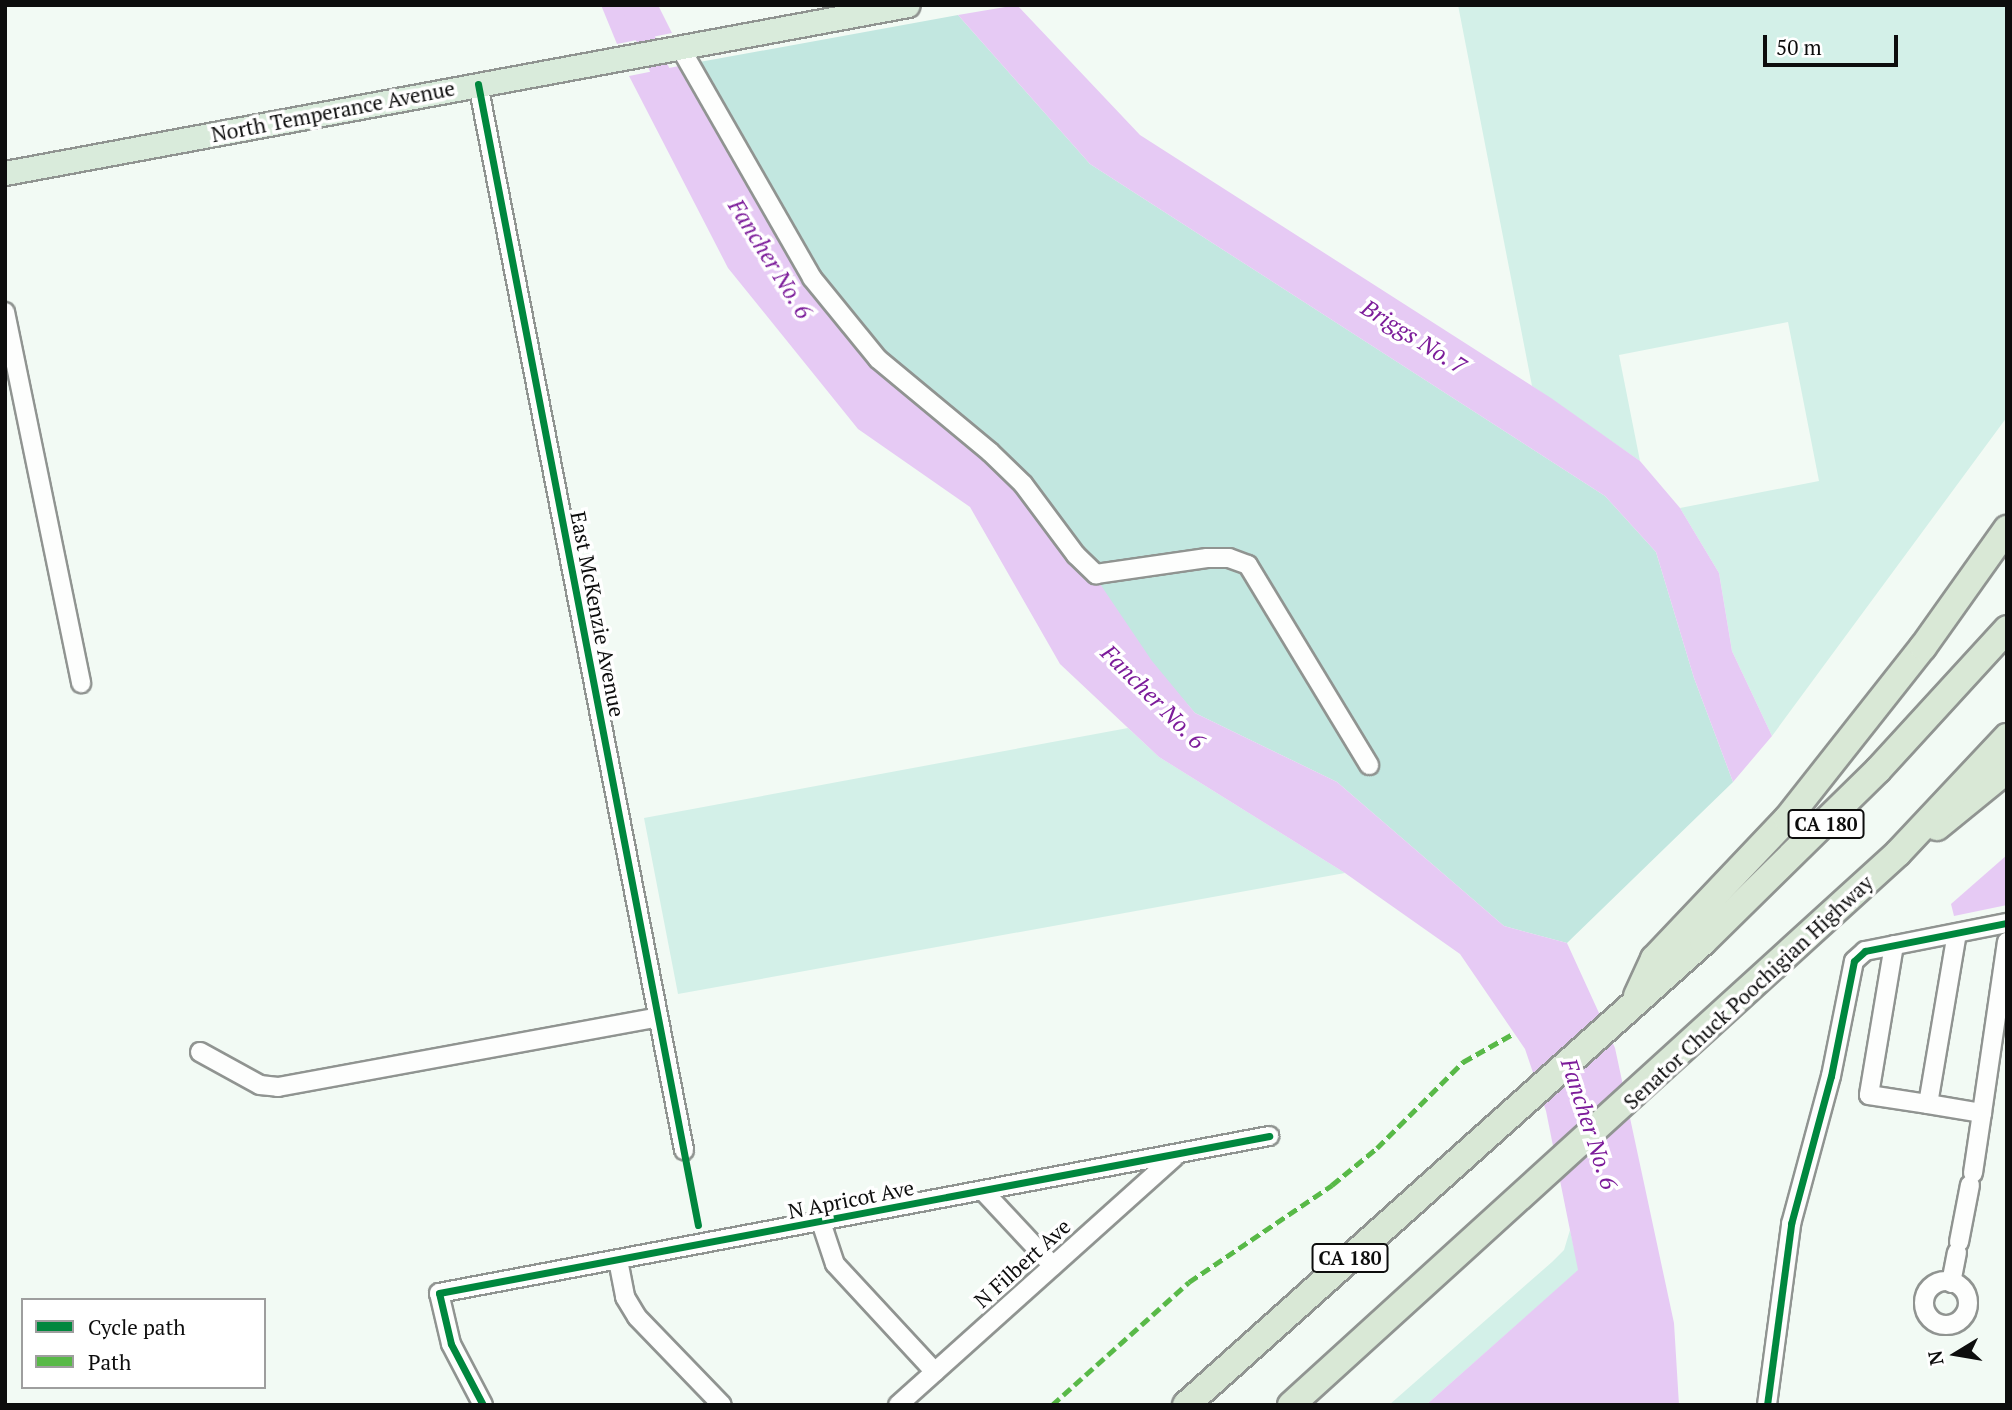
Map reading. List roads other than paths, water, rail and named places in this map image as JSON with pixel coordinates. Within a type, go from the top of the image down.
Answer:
[{"type":"highway","points":[[1632,1007],[1654,959],[1743,869],[1841,753],[2007,529]]},
{"type":"highway","name":"CA 180","points":[[1186,1405],[1632,1007],[1812,838],[2007,629]]},
{"type":"highway","name":"Senator Chuck Poochigian Highway","points":[[1291,1405],[1663,1071],[1898,853],[2007,737]]},
{"type":"highway","points":[[1898,853],[2007,770]]},
{"type":"main road","name":"North Temperance Avenue","points":[[5,173],[478,84],[670,51],[853,10],[908,5]]},
{"type":"street","points":[[670,51],[812,278],[878,359],[990,452],[1096,574],[1208,558],[1229,558],[1248,565],[1369,765]]},
{"type":"street","name":"East McKenzie Avenue","points":[[478,84],[684,1150]]},
{"type":"street","points":[[5,312],[81,684]]},
{"type":"street","points":[[1767,1405],[1791,1224],[1830,1076],[1854,961],[1865,951],[2007,923]]},
{"type":"street","points":[[1928,1104],[1956,933]]},
{"type":"street","points":[[1951,1283],[1972,1179],[2007,942]]},
{"type":"street","points":[[1894,945],[1869,1095],[1982,1113]]},
{"type":"street","points":[[200,1052],[260,1085],[278,1087],[658,1017]]},
{"type":"street","name":"N Apricot Ave","points":[[483,1405],[451,1344],[439,1293],[1175,1156],[1269,1136]]},
{"type":"street","name":"N Filbert Ave","points":[[898,1405],[1175,1156]]},
{"type":"street","points":[[984,1192],[1053,1266]]},
{"type":"street","points":[[821,1222],[835,1264],[935,1371]]},
{"type":"street","points":[[618,1260],[625,1297],[637,1317],[722,1405]]},
{"type":"water","points":[[601,5],[658,5],[672,33],[617,44]]},
{"type":"water","name":"Briggs No. 7","points":[[1017,5],[1140,135],[1551,398],[1640,461],[1680,508],[1719,573],[1732,651],[1772,736],[1733,782],[1694,678],[1656,552],[1605,496],[1090,164],[958,15]]},
{"type":"water","points":[[694,63],[813,273],[881,356],[971,421],[1034,486],[1152,661],[1195,713],[1337,782],[1504,926],[1567,943],[1615,1048],[1674,1323],[1679,1405],[1426,1405],[1578,1270],[1546,1111],[1525,1049],[1460,954],[1345,873],[1159,757],[1060,664],[970,507],[858,429],[728,268],[629,76]]},
{"type":"water","points":[[2007,855],[2007,905],[1954,916],[1951,904]]},
{"type":"waterway","name":"Fancher No. 6","points":[[630,5],[670,93]]}]
